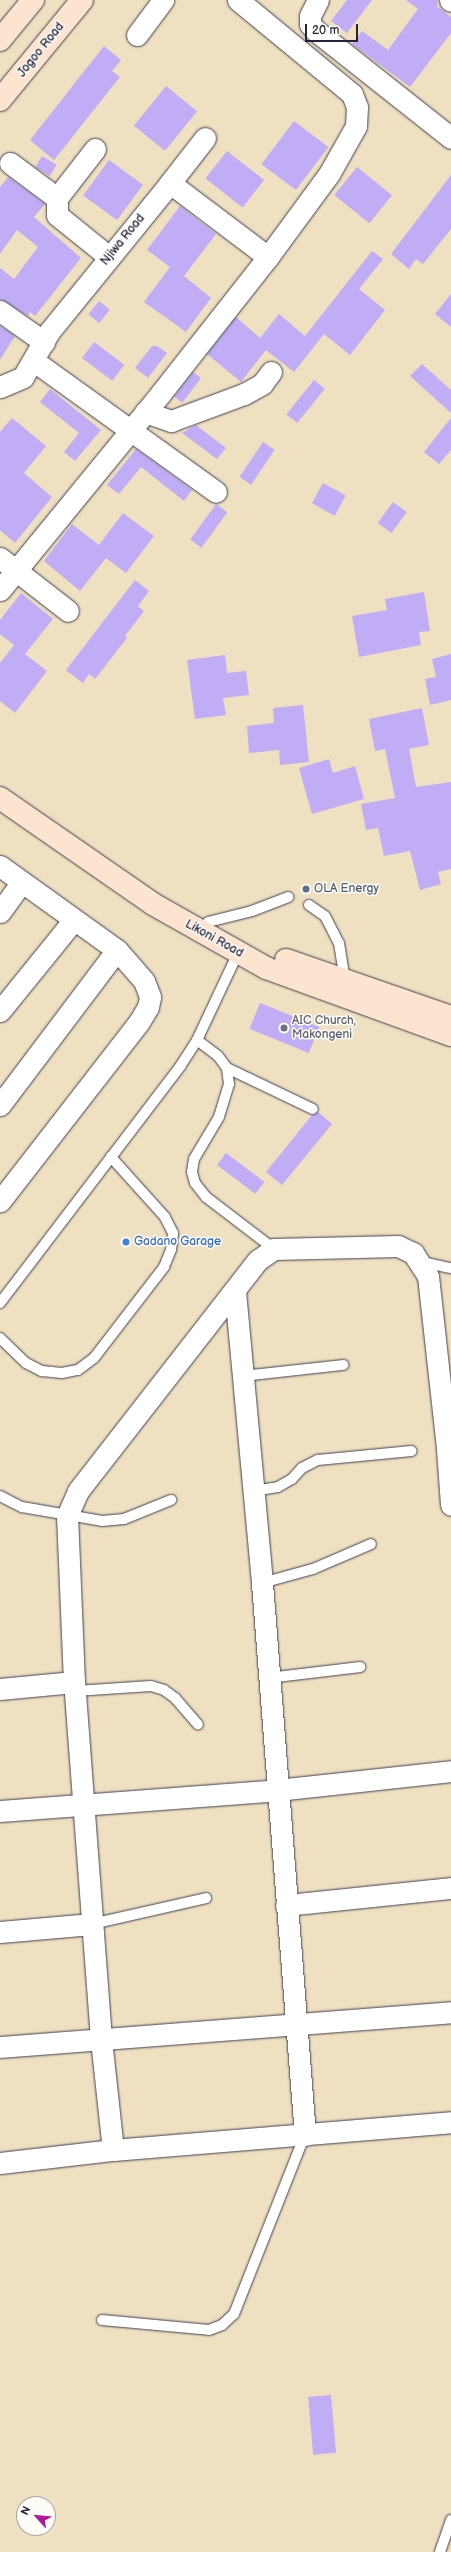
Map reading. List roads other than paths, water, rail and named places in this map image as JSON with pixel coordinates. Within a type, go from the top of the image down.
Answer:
[{"type":"street","points":[[0,40],[32,0]]},
{"type":"street","name":"Jogoo Road","points":[[0,100],[82,0]]},
{"type":"street","points":[[137,35],[163,0]]},
{"type":"street","points":[[0,590],[131,430],[268,257],[329,174],[356,126],[357,107],[352,94],[238,0]]},
{"type":"street","points":[[318,0],[312,8],[310,24],[316,32],[451,138]]},
{"type":"street","points":[[352,94],[369,73]]},
{"type":"street","name":"Njiwa Road","points":[[0,387],[23,377],[34,361],[44,342],[109,257],[206,138]]},
{"type":"street","points":[[95,150],[57,198],[57,215],[109,257]]},
{"type":"street","points":[[10,163],[57,198]]},
{"type":"street","points":[[170,183],[268,257]]},
{"type":"street","points":[[0,311],[44,342]]},
{"type":"street","points":[[34,361],[216,492]]},
{"type":"street","points":[[145,412],[171,421],[244,394],[262,384],[271,372]]},
{"type":"street","points":[[0,558],[15,572],[68,611]]},
{"type":"street","name":"Likoni Road","points":[[0,785],[103,861],[208,922],[268,954],[451,1016]]},
{"type":"street","name":"Likoni Road","points":[[0,798],[153,904],[238,953],[280,973],[451,1035]]},
{"type":"street","points":[[0,866],[73,920],[117,950],[144,981],[150,996],[148,1007],[0,1201]]},
{"type":"street","points":[[0,912],[22,882]]},
{"type":"street","points":[[0,1011],[73,920]]},
{"type":"street","points":[[0,1105],[117,950]]},
{"type":"street","points":[[114,2150],[101,2039],[74,1687],[67,1516],[85,1479],[258,1260],[274,1249],[398,1246],[409,1249],[422,1262],[428,1276],[433,1304],[451,1506]]},
{"type":"street","points":[[235,1291],[262,1583],[268,1678],[305,2136]]},
{"type":"street","points":[[0,1690],[74,1687]]},
{"type":"street","points":[[0,1811],[277,1790],[451,1771]]},
{"type":"street","points":[[286,1906],[451,1888]]},
{"type":"street","points":[[0,1932],[92,1924]]},
{"type":"street","points":[[0,2047],[296,2026],[451,2012]]},
{"type":"street","points":[[0,2164],[114,2150],[305,2136],[451,2122]]},
{"type":"lane","points":[[208,922],[252,911],[288,897]]},
{"type":"lane","points":[[310,905],[325,916],[339,943],[345,980]]},
{"type":"lane","points":[[0,1302],[181,1065],[197,1040],[238,953]]},
{"type":"lane","points":[[197,1040],[218,1056],[227,1068],[313,1109]]},
{"type":"lane","points":[[227,1068],[229,1084],[226,1100],[219,1117],[194,1159],[192,1172],[195,1183],[206,1197],[274,1249]]},
{"type":"lane","points":[[0,1338],[26,1363],[42,1371],[62,1373],[78,1370],[94,1358],[164,1267],[171,1250],[173,1233],[165,1217],[111,1157]]},
{"type":"lane","points":[[422,1262],[451,1268]]},
{"type":"lane","points":[[243,1376],[343,1365]]},
{"type":"lane","points":[[253,1491],[278,1487],[292,1479],[302,1468],[318,1460],[412,1451]]},
{"type":"lane","points":[[0,1496],[22,1507],[102,1521],[124,1519],[171,1500]]},
{"type":"lane","points":[[262,1583],[313,1569],[371,1544]]},
{"type":"lane","points":[[268,1678],[360,1667]]},
{"type":"lane","points":[[74,1687],[151,1686],[164,1690],[175,1698],[198,1724]]},
{"type":"lane","points":[[92,1924],[206,1898]]},
{"type":"lane","points":[[102,2320],[209,2330],[222,2325],[230,2318],[234,2314],[305,2136]]},
{"type":"lane","points":[[440,2552],[451,2520]]},
{"type":"place","name":"OLA Energy","points":[[306,889]]},
{"type":"place","name":"AIC Church, Makongeni","points":[[284,1028]]},
{"type":"place","name":"Gadano Garage","points":[[126,1242]]}]
